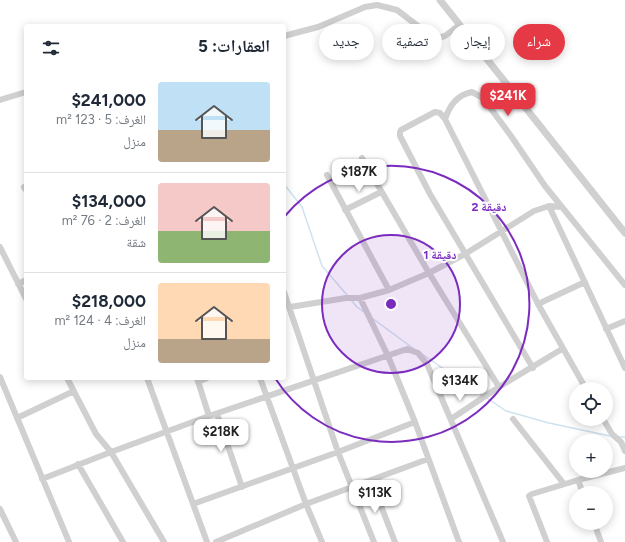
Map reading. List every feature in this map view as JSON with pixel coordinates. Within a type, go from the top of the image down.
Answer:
[{"type":"street","points":[[440,0],[458,24]]},
{"type":"street","points":[[286,35],[318,27],[365,7],[378,5],[398,10],[431,36],[438,38],[445,36],[450,32]]},
{"type":"street","points":[[487,60],[625,233]]},
{"type":"street","points":[[445,119],[454,100],[463,94],[472,92],[483,98],[512,136],[545,186],[625,285]]},
{"type":"street","points":[[0,100],[24,93]]},
{"type":"street","points":[[533,368],[430,194],[400,136],[401,130],[435,112],[440,113],[445,119],[538,304],[582,382]]},
{"type":"street","points":[[362,158],[429,273],[499,387]]},
{"type":"street","points":[[327,175],[389,290]]},
{"type":"street","points":[[346,210],[381,192]]},
{"type":"street","points":[[290,307],[346,298],[360,298],[389,290],[429,273],[465,254],[534,211],[549,206],[562,207]]},
{"type":"street","points":[[549,206],[625,368]]},
{"type":"street","points":[[0,247],[24,295]]},
{"type":"street","points":[[18,284],[24,281]]},
{"type":"street","points":[[538,304],[585,282]]},
{"type":"street","points":[[286,298],[338,452],[374,542]]},
{"type":"street","points":[[360,298],[388,356],[415,422],[459,542]]},
{"type":"street","points":[[606,329],[625,321]]},
{"type":"street","points":[[42,478],[210,416],[407,349],[413,350],[428,364],[503,542]]},
{"type":"street","points":[[451,419],[499,387],[533,368],[562,349]]},
{"type":"street","points":[[0,377],[69,542]]},
{"type":"street","points":[[68,380],[96,434],[110,452],[164,542]]},
{"type":"street","points":[[148,380],[207,542]]},
{"type":"street","points":[[197,380],[210,416]]},
{"type":"street","points":[[261,380],[321,542]]},
{"type":"street","points":[[17,418],[74,391]]},
{"type":"street","points":[[218,414],[242,487]]},
{"type":"street","points":[[513,419],[564,484]]},
{"type":"street","points":[[193,504],[294,469],[415,422]]},
{"type":"street","points":[[607,426],[625,451]]},
{"type":"street","points":[[216,542],[306,504],[428,459]]},
{"type":"street","points":[[78,464],[123,542]]},
{"type":"street","points":[[546,542],[529,496],[564,484],[625,468]]},
{"type":"street","points":[[371,480],[395,542]]},
{"type":"street","points":[[578,480],[580,486]]},
{"type":"street","points":[[0,509],[16,542]]},
{"type":"street","points":[[597,530],[601,542]]},
{"type":"waterway","points":[[286,187],[302,207],[322,266],[347,295]]},
{"type":"waterway","points":[[351,300],[364,312]]},
{"type":"waterway","points":[[372,318],[414,349]]},
{"type":"waterway","points":[[422,354],[482,395]]},
{"type":"waterway","points":[[487,398],[506,411],[549,423],[601,434]]},
{"type":"waterway","points":[[618,437],[625,437]]}]
